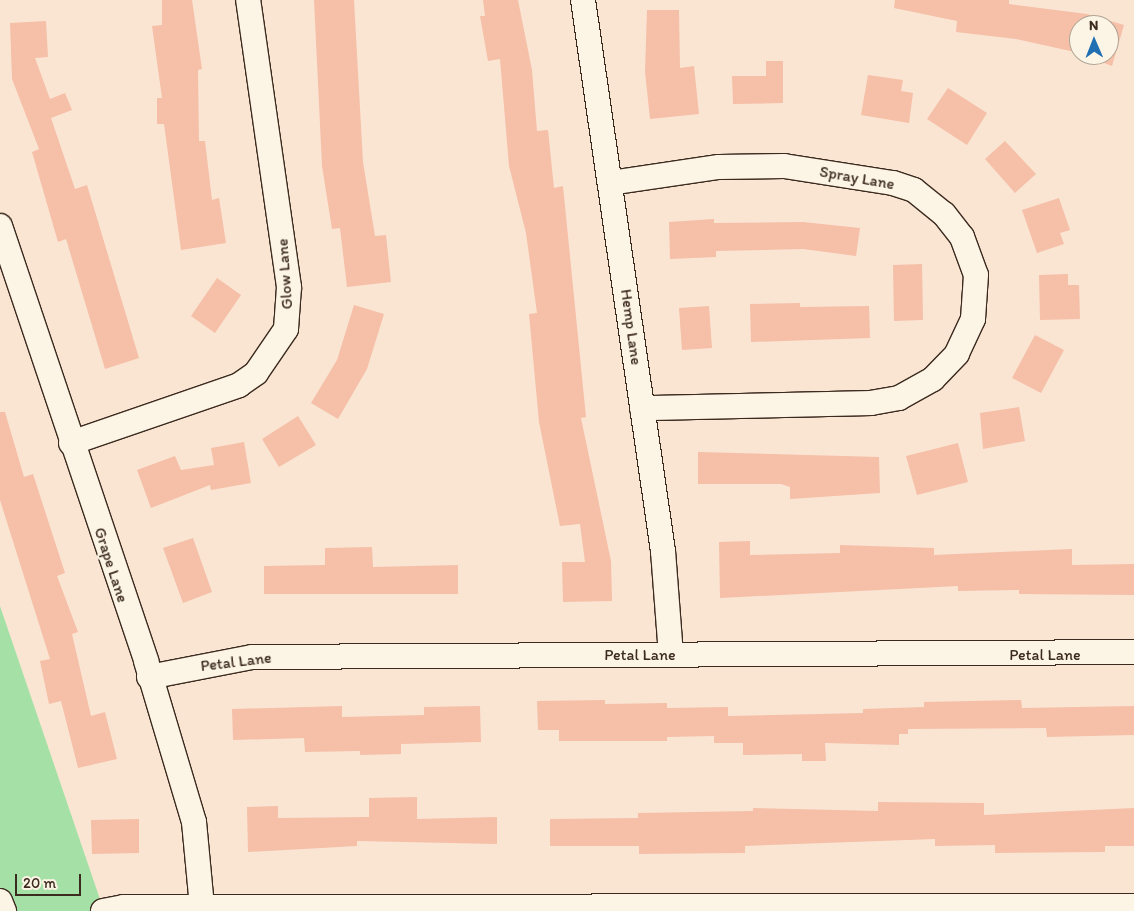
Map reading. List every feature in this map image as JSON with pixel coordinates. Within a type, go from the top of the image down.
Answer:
[{"type":"street","name":"Glow Lane","points":[[71,443],[239,385],[256,373],[286,329],[289,287],[248,0]]},
{"type":"street","name":"Hemp Lane","points":[[583,0],[663,551],[671,655]]},
{"type":"street","name":"Spray Lane","points":[[610,183],[719,166],[784,166],[893,183],[914,190],[944,214],[962,237],[976,275],[973,319],[957,354],[933,379],[899,398],[871,403],[642,408]]},
{"type":"street","name":"Grape Lane","points":[[0,226],[149,677],[194,822],[202,908]]},
{"type":"street","name":"Petal Lane","points":[[149,677],[252,657],[1134,652]]},
{"type":"street","points":[[0,901],[4,911]]},
{"type":"street","points":[[103,911],[202,908],[1120,908]]},
{"type":"green space","points":[[0,606],[104,911],[0,911]]},
{"type":"building","points":[[162,0],[192,0],[202,69],[198,70],[199,141],[205,141],[212,200],[219,198],[226,243],[181,250],[164,124],[157,124],[157,98],[162,98],[152,26],[162,25]]},
{"type":"building","points":[[314,0],[354,0],[363,162],[375,236],[386,235],[391,282],[347,287],[340,228],[332,229],[322,166]]},
{"type":"building","points":[[483,0],[518,0],[532,70],[537,131],[548,130],[554,188],[563,186],[586,417],[581,418],[611,561],[612,601],[563,602],[562,562],[585,562],[580,524],[560,526],[539,422],[529,314],[537,313],[526,233],[509,166],[500,59],[488,61],[480,16],[485,16]]},
{"type":"building","points":[[895,0],[1009,0],[1009,4],[1090,15],[1069,15],[1069,51],[1016,39],[956,32],[957,21],[894,8]]},
{"type":"building","points":[[647,10],[679,10],[680,68],[694,66],[699,114],[650,119],[645,72]]},
{"type":"building","points":[[46,21],[48,57],[35,58],[50,99],[65,93],[72,110],[51,118],[75,189],[87,185],[139,358],[105,369],[66,239],[58,242],[32,152],[39,149],[12,79],[10,23]]},
{"type":"building","points":[[1119,24],[1124,25],[1119,42]]},
{"type":"building","points":[[766,61],[783,61],[783,103],[733,104],[732,76],[766,76]]},
{"type":"building","points":[[868,75],[903,80],[901,91],[913,93],[909,123],[861,115]]},
{"type":"building","points":[[948,88],[987,113],[967,145],[927,119]]},
{"type":"building","points":[[1005,141],[1036,174],[1015,193],[985,159]]},
{"type":"building","points":[[1059,198],[1070,230],[1060,233],[1064,244],[1037,253],[1022,210]]},
{"type":"building","points":[[714,219],[714,223],[803,222],[860,228],[856,256],[803,249],[716,251],[716,257],[670,259],[669,222]]},
{"type":"building","points":[[922,264],[923,320],[894,321],[893,265]]},
{"type":"building","points":[[1068,274],[1068,285],[1079,285],[1080,319],[1040,320],[1039,275]]},
{"type":"building","points":[[217,278],[241,295],[215,333],[191,316]]},
{"type":"building","points":[[800,303],[800,307],[869,306],[870,338],[751,342],[750,304]]},
{"type":"building","points":[[354,305],[384,314],[367,369],[338,419],[311,403],[337,360]]},
{"type":"building","points":[[709,306],[712,348],[682,350],[679,308]]},
{"type":"building","points":[[1035,335],[1064,350],[1041,393],[1012,378]]},
{"type":"building","points":[[1019,407],[1025,441],[983,449],[980,413]]},
{"type":"building","points":[[0,412],[5,412],[24,477],[33,474],[65,573],[57,576],[78,632],[72,634],[91,716],[105,712],[117,759],[78,768],[61,701],[49,704],[40,661],[50,659],[0,500]]},
{"type":"building","points":[[298,416],[316,445],[279,467],[262,439]]},
{"type":"building","points":[[244,442],[251,483],[211,490],[210,485],[151,508],[137,470],[175,456],[181,470],[214,465],[211,448]]},
{"type":"building","points":[[958,443],[968,482],[917,495],[906,456]]},
{"type":"building","points":[[698,452],[879,457],[880,493],[790,499],[790,487],[781,484],[698,484]]},
{"type":"building","points":[[193,538],[212,592],[183,603],[163,548]]},
{"type":"building","points":[[750,541],[750,555],[840,553],[840,545],[934,548],[934,555],[1072,549],[1072,565],[1134,564],[1134,595],[1019,594],[1019,590],[958,591],[958,586],[720,598],[719,542]]},
{"type":"building","points":[[372,547],[373,567],[458,565],[458,594],[264,594],[264,566],[325,565],[325,548]]},
{"type":"building","points":[[605,700],[605,704],[667,703],[667,708],[728,707],[728,716],[863,713],[863,709],[924,707],[924,702],[1021,700],[1022,708],[1134,706],[1134,735],[1047,737],[1046,728],[908,729],[908,734],[899,734],[899,745],[825,743],[826,761],[802,761],[802,754],[743,755],[743,743],[714,743],[714,736],[667,737],[667,741],[559,741],[559,730],[538,730],[537,701]]},
{"type":"building","points":[[342,706],[342,717],[424,715],[424,707],[480,706],[481,742],[401,744],[401,754],[360,755],[360,751],[305,752],[304,738],[233,740],[232,709]]},
{"type":"building","points":[[417,797],[417,819],[497,817],[497,844],[357,841],[357,846],[248,852],[247,807],[278,806],[278,818],[369,817],[369,798]]},
{"type":"building","points":[[878,802],[984,803],[984,815],[1134,808],[1134,846],[1105,846],[1105,852],[995,853],[995,845],[935,846],[935,839],[745,846],[745,853],[639,854],[639,846],[550,846],[550,819],[638,818],[638,813],[753,811],[753,808],[878,811]]},
{"type":"building","points":[[139,819],[139,853],[92,854],[91,820]]}]
